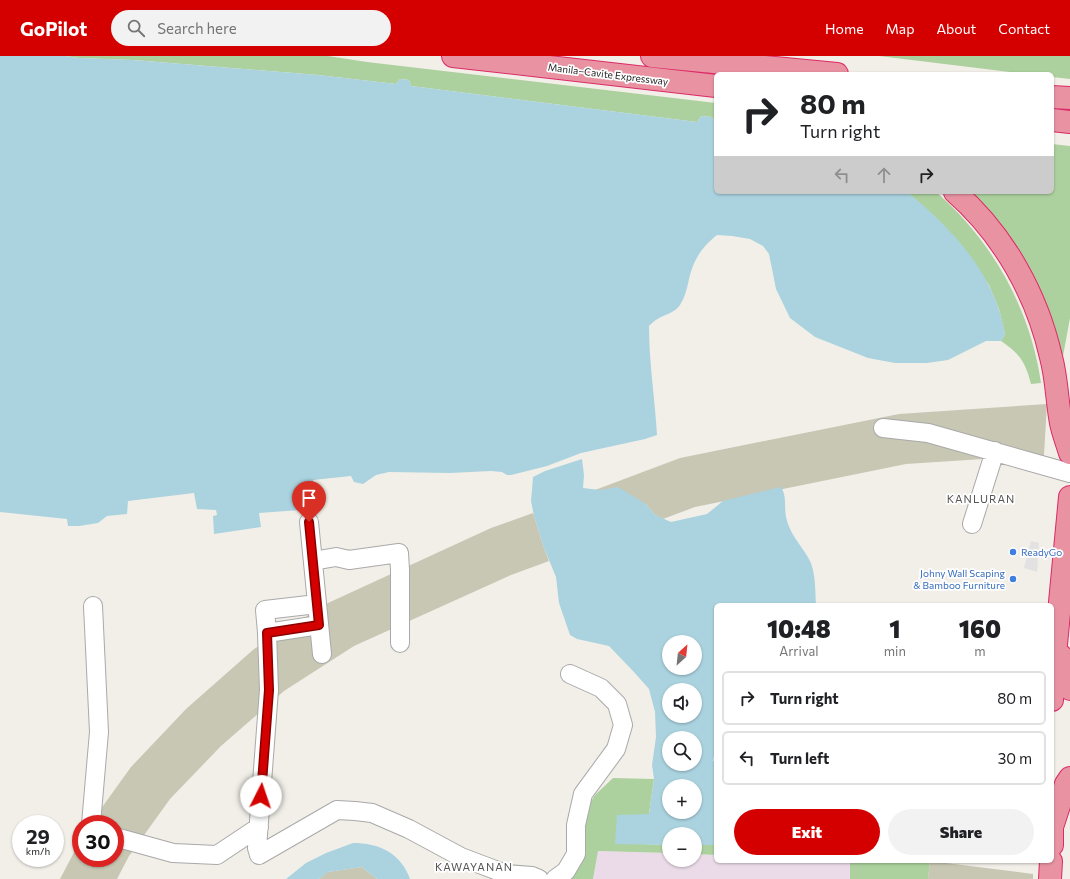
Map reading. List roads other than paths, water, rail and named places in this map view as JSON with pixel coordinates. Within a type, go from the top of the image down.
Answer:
[{"type":"highway","name":"Manila–Cavite Expressway","points":[[452,56],[714,86]]},
{"type":"highway","points":[[652,56],[816,72]]},
{"type":"highway","points":[[629,77],[714,93]]},
{"type":"highway","points":[[1054,97],[1070,98]]},
{"type":"highway","points":[[1054,120],[1070,122]]},
{"type":"highway","points":[[957,194],[993,232],[1019,272],[1033,302],[1040,318],[1052,358],[1061,424],[1070,452]]},
{"type":"highway","points":[[1054,672],[1070,497]]},
{"type":"highway","points":[[1057,629],[1062,666],[1070,689]]},
{"type":"highway","points":[[1054,818],[1066,784],[1070,778]]},
{"type":"highway","points":[[1050,879],[1052,863]]},
{"type":"street","points":[[884,428],[928,433],[1070,473]]},
{"type":"street","points":[[972,524],[995,452]]},
{"type":"street","points":[[309,522],[322,654]]},
{"type":"street","points":[[313,561],[336,557],[348,560],[399,553],[400,643]]},
{"type":"street","points":[[317,604],[265,610],[269,690],[257,848],[259,854],[337,810],[372,813],[409,828],[461,857],[506,874],[532,876],[539,879]]},
{"type":"street","points":[[92,815],[99,732],[93,606]]},
{"type":"street","points":[[267,633],[319,625]]},
{"type":"street","points":[[555,879],[566,871],[576,854],[576,825],[583,794],[616,749],[622,724],[617,704],[602,688],[570,674]]},
{"type":"street","points":[[124,839],[174,853],[216,855],[259,827]]},
{"type":"water","points":[[0,56],[65,56],[133,60],[318,75],[396,84],[400,79],[409,80],[411,86],[697,122],[701,116],[712,117],[714,120],[714,194],[909,194],[940,221],[970,255],[992,292],[1000,313],[1005,334],[1001,341],[986,341],[948,360],[927,363],[895,363],[868,358],[815,337],[790,318],[776,289],[769,254],[763,246],[750,239],[717,235],[702,249],[699,254],[691,272],[686,293],[678,308],[654,321],[649,326],[657,435],[581,453],[547,466],[511,475],[491,471],[450,473],[389,472],[376,475],[363,484],[354,482],[351,476],[313,480],[314,509],[259,513],[261,527],[214,534],[213,516],[217,515],[216,510],[197,509],[194,493],[128,501],[127,514],[107,516],[98,523],[79,526],[68,526],[67,519],[0,512]]},
{"type":"water","points":[[582,459],[584,475],[583,488],[600,490],[618,487],[646,504],[655,515],[671,522],[707,514],[723,501],[781,487],[783,490],[785,498],[785,513],[792,534],[809,559],[813,570],[816,603],[714,603],[714,845],[702,845],[702,827],[662,827],[662,845],[615,844],[617,815],[649,814],[654,779],[652,765],[656,737],[655,712],[649,689],[609,646],[577,639],[570,635],[559,603],[556,577],[544,548],[531,501],[533,477],[545,471]]},
{"type":"water","points":[[353,843],[372,845],[388,851],[401,862],[410,879],[377,879],[362,867],[328,872],[319,879],[286,879],[306,863],[326,853]]},
{"type":"place","name":"ReadyGo","points":[[1013,552]]},
{"type":"place","name":"Johny Wall Scaping & Bamboo Furniture","points":[[1013,579]]},
{"type":"district","name":"KANLURAN","points":[[981,498]]},
{"type":"district","name":"KAWAYANAN","points":[[474,866]]}]
